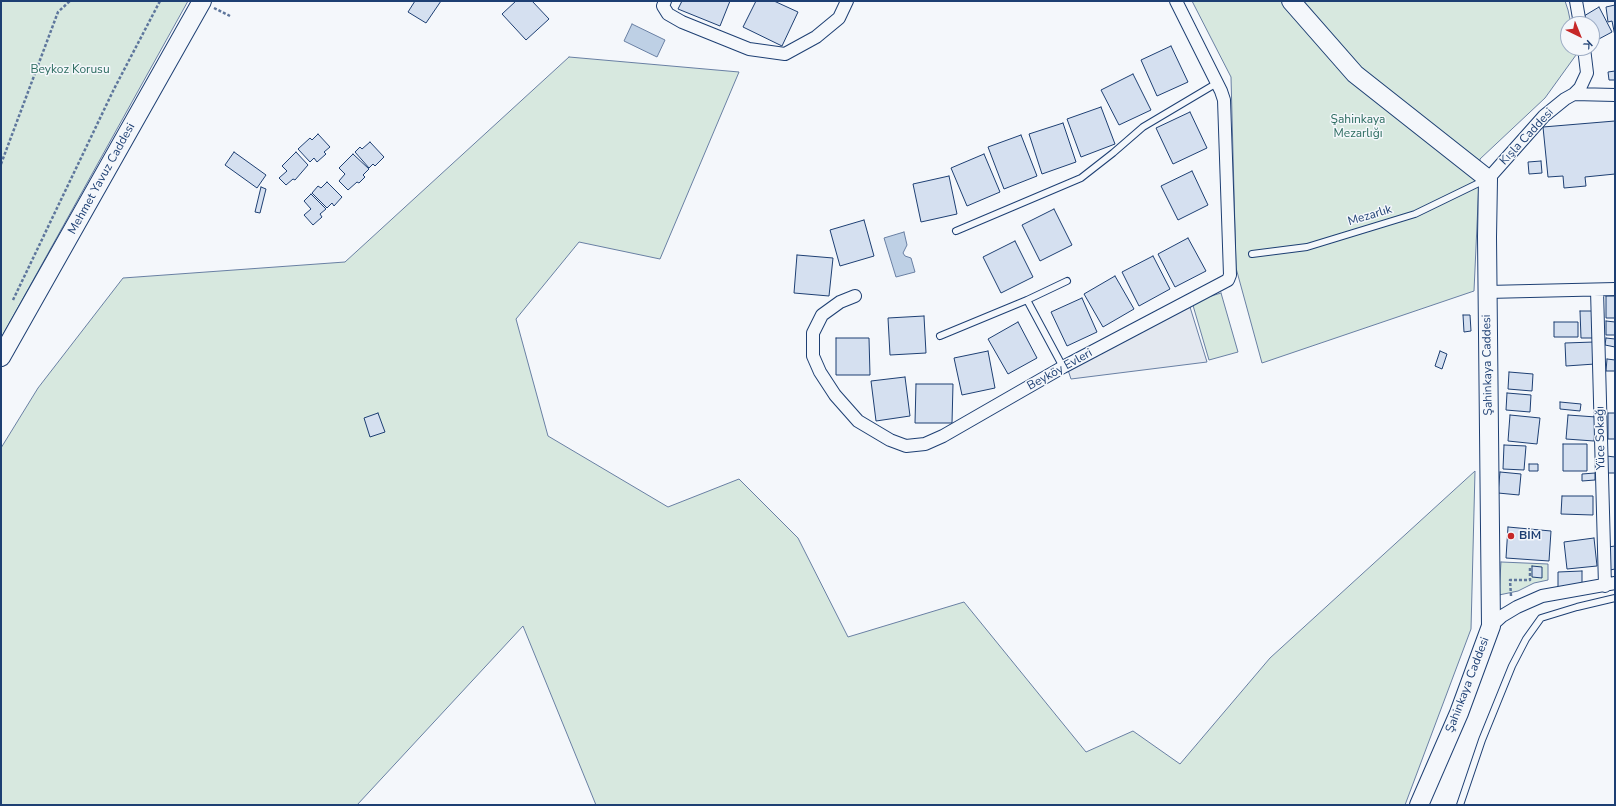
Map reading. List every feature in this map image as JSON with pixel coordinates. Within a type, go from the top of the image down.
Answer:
[{"type":"street","name":"Mehmet Yavuz Caddesi","points":[[1,357],[202,1]]},
{"type":"street","points":[[665,1],[663,6],[668,14],[682,22],[749,49],[784,54],[816,37],[839,18],[847,1]]},
{"type":"street","name":"Beyköy Evleri","points":[[855,296],[840,302],[822,315],[813,333],[813,356],[820,372],[835,395],[858,421],[890,440],[906,446],[925,444],[943,436],[1062,367],[1229,278],[1224,100],[1176,1]]},
{"type":"street","points":[[1291,1],[1355,74],[1488,179]]},
{"type":"street","points":[[1576,1],[1579,16]]},
{"type":"street","points":[[1574,94],[1580,88],[1587,73],[1585,56]]},
{"type":"street","points":[[1574,94],[1615,95]]},
{"type":"street","name":"Kışla Caddesi","points":[[1488,179],[1544,116],[1574,94]]},
{"type":"street","name":"Şahinkaya Caddesi","points":[[1419,805],[1459,713],[1491,626],[1487,292],[1488,179]]},
{"type":"street","points":[[1487,292],[1615,289]]},
{"type":"street","name":"Yüce Sokağı","points":[[1597,290],[1610,584]]},
{"type":"street","points":[[1491,626],[1511,610],[1542,596],[1610,584]]},
{"type":"lane","points":[[956,231],[1081,178],[1113,154],[1143,127],[1217,83]]},
{"type":"lane","name":"Mezarlık","points":[[1252,254],[1307,247],[1415,214],[1488,179]]},
{"type":"lane","points":[[940,336],[1027,300],[1067,281]]},
{"type":"lane","points":[[1027,300],[1062,367]]},
{"type":"lane","points":[[1460,805],[1482,740],[1512,666],[1541,618],[1577,607],[1615,598]]},
{"type":"path","points":[[1,164],[58,12],[70,1]]},
{"type":"path","points":[[10,306],[114,89],[160,1]]},
{"type":"path","points":[[1511,610],[1510,580],[1530,580],[1530,568]]},
{"type":"green space","name":"Beykoz Korusu","points":[[1,1],[188,1],[1,338]]},
{"type":"green space","name":"Şahinkaya Mezarlığı","points":[[1192,1],[1565,1],[1569,16],[1560,16],[1560,56],[1575,56],[1545,98],[1480,159],[1474,291],[1262,363],[1236,268],[1231,77]]},
{"type":"green space","points":[[569,57],[739,72],[660,259],[579,242],[516,319],[548,436],[668,507],[739,479],[798,538],[848,637],[964,602],[1086,752],[1133,731],[1180,764],[1270,658],[1475,471],[1471,629],[1405,805],[596,805],[523,626],[357,805],[1,805],[1,448],[38,388],[123,278],[345,262]]},
{"type":"green space","points":[[1221,293],[1238,352],[1209,360],[1192,302]]},
{"type":"green space","points":[[1501,562],[1548,564],[1548,580],[1534,583],[1518,591],[1499,595]]},
{"type":"shaded area","points":[[1190,307],[1207,362],[1071,379],[1067,367]]},
{"type":"water","points":[[632,24],[665,40],[657,57],[624,41]]},
{"type":"water","points":[[904,232],[907,245],[903,253],[905,256],[911,258],[915,272],[896,277],[884,238]]},
{"type":"building","points":[[415,1],[441,1],[426,23],[408,12]]},
{"type":"building","points":[[516,1],[532,1],[549,19],[526,40],[502,14]]},
{"type":"building","points":[[682,1],[730,1],[720,26],[678,9]]},
{"type":"building","points":[[756,1],[774,1],[798,12],[782,46],[743,27]]},
{"type":"building","points":[[1615,5],[1615,36],[1612,21],[1608,22],[1606,7]]},
{"type":"building","points":[[1599,7],[1612,32],[1600,38],[1600,16],[1584,16]]},
{"type":"building","points":[[1171,46],[1188,82],[1157,96],[1141,60]]},
{"type":"building","points":[[1615,71],[1615,80],[1609,80],[1608,72]]},
{"type":"building","points":[[1133,74],[1151,110],[1119,125],[1101,90]]},
{"type":"building","points":[[1101,107],[1115,144],[1081,157],[1067,119]]},
{"type":"building","points":[[1190,112],[1207,148],[1173,164],[1156,128]]},
{"type":"building","points":[[1615,121],[1615,174],[1585,177],[1586,186],[1564,188],[1563,176],[1548,177],[1543,127]]},
{"type":"building","points":[[1063,123],[1076,162],[1042,174],[1029,134]]},
{"type":"building","points":[[318,134],[330,147],[324,152],[326,154],[317,162],[314,158],[310,162],[298,149],[310,138],[312,140]]},
{"type":"building","points":[[1021,135],[1037,176],[1004,189],[988,147]]},
{"type":"building","points":[[370,142],[384,157],[375,166],[373,164],[369,168],[355,152],[360,147],[362,149]]},
{"type":"building","points":[[234,152],[266,175],[257,188],[225,165]]},
{"type":"building","points":[[296,152],[308,165],[295,180],[293,179],[286,185],[279,178],[287,171],[282,166]]},
{"type":"building","points":[[353,154],[369,169],[363,175],[365,177],[359,183],[357,182],[348,190],[339,181],[345,174],[339,168]]},
{"type":"building","points":[[984,154],[1000,192],[967,206],[951,168]]},
{"type":"building","points":[[1541,161],[1542,173],[1529,174],[1528,162]]},
{"type":"building","points":[[1192,171],[1208,205],[1178,220],[1161,186]]},
{"type":"building","points":[[949,176],[957,214],[921,222],[913,184]]},
{"type":"building","points":[[327,182],[342,197],[334,206],[332,203],[327,208],[312,193],[318,186],[321,188]]},
{"type":"building","points":[[261,187],[266,189],[260,213],[255,212]]},
{"type":"building","points":[[311,194],[326,209],[320,214],[322,217],[313,225],[304,215],[311,209],[304,201]]},
{"type":"building","points":[[1054,209],[1072,245],[1040,261],[1022,225]]},
{"type":"building","points":[[864,220],[874,256],[840,266],[830,230]]},
{"type":"building","points":[[1188,238],[1206,271],[1175,287],[1158,254]]},
{"type":"building","points":[[1015,241],[1033,277],[1001,293],[983,257]]},
{"type":"building","points":[[797,255],[833,258],[829,296],[794,293]]},
{"type":"building","points":[[1153,256],[1170,289],[1139,306],[1122,272]]},
{"type":"building","points":[[1115,276],[1134,309],[1103,327],[1084,294]]},
{"type":"building","points":[[1606,296],[1615,296],[1615,318],[1606,318]]},
{"type":"building","points":[[1082,298],[1097,332],[1067,346],[1051,312]]},
{"type":"building","points":[[1580,311],[1594,311],[1594,338],[1581,338]]},
{"type":"building","points":[[1463,315],[1470,315],[1471,331],[1464,332]]},
{"type":"building","points":[[924,316],[926,353],[890,355],[888,318]]},
{"type":"building","points":[[1606,321],[1615,322],[1615,335],[1606,335]]},
{"type":"building","points":[[1018,322],[1037,358],[1008,374],[988,339]]},
{"type":"building","points":[[1554,322],[1578,322],[1578,337],[1554,337]]},
{"type":"building","points":[[836,338],[869,338],[870,375],[836,375]]},
{"type":"building","points":[[1606,338],[1615,339],[1615,347],[1605,345]]},
{"type":"building","points":[[1594,342],[1595,364],[1566,366],[1565,343]]},
{"type":"building","points":[[988,351],[995,388],[962,395],[954,358]]},
{"type":"building","points":[[1440,351],[1447,354],[1442,369],[1435,366]]},
{"type":"building","points":[[1607,359],[1615,360],[1615,371],[1606,371]]},
{"type":"building","points":[[1509,372],[1533,374],[1532,391],[1508,389]]},
{"type":"building","points":[[905,377],[910,416],[876,421],[871,381]]},
{"type":"building","points":[[916,384],[953,384],[952,423],[915,423]]},
{"type":"building","points":[[1507,393],[1531,395],[1530,412],[1506,410]]},
{"type":"building","points":[[1560,402],[1581,404],[1580,411],[1560,409]]},
{"type":"building","points":[[378,413],[385,432],[370,437],[364,418]]},
{"type":"building","points":[[1608,413],[1615,413],[1615,439],[1608,439]]},
{"type":"building","points":[[1510,415],[1540,418],[1537,444],[1508,441]]},
{"type":"building","points":[[1568,415],[1596,417],[1594,441],[1566,439]]},
{"type":"building","points":[[1563,444],[1587,444],[1587,471],[1563,471]]},
{"type":"building","points":[[1504,445],[1526,446],[1524,470],[1503,469]]},
{"type":"building","points":[[1606,456],[1615,457],[1615,473],[1605,473]]},
{"type":"building","points":[[1529,464],[1538,464],[1538,471],[1529,471]]},
{"type":"building","points":[[1500,472],[1521,474],[1519,495],[1498,493]]},
{"type":"building","points":[[1595,473],[1595,480],[1582,481],[1582,474]]},
{"type":"building","points":[[1562,496],[1593,496],[1593,515],[1561,514]]},
{"type":"building","points":[[1508,527],[1551,531],[1549,561],[1506,558]]},
{"type":"building","points":[[1594,538],[1597,566],[1567,569],[1564,542]]},
{"type":"building","points":[[1615,546],[1615,569],[1610,570],[1608,547]]},
{"type":"building","points":[[1532,566],[1542,567],[1542,578],[1532,577]]},
{"type":"building","points":[[1582,571],[1582,586],[1558,587],[1558,572]]},
{"type":"place","name":"BİM","points":[[1511,536]]}]
